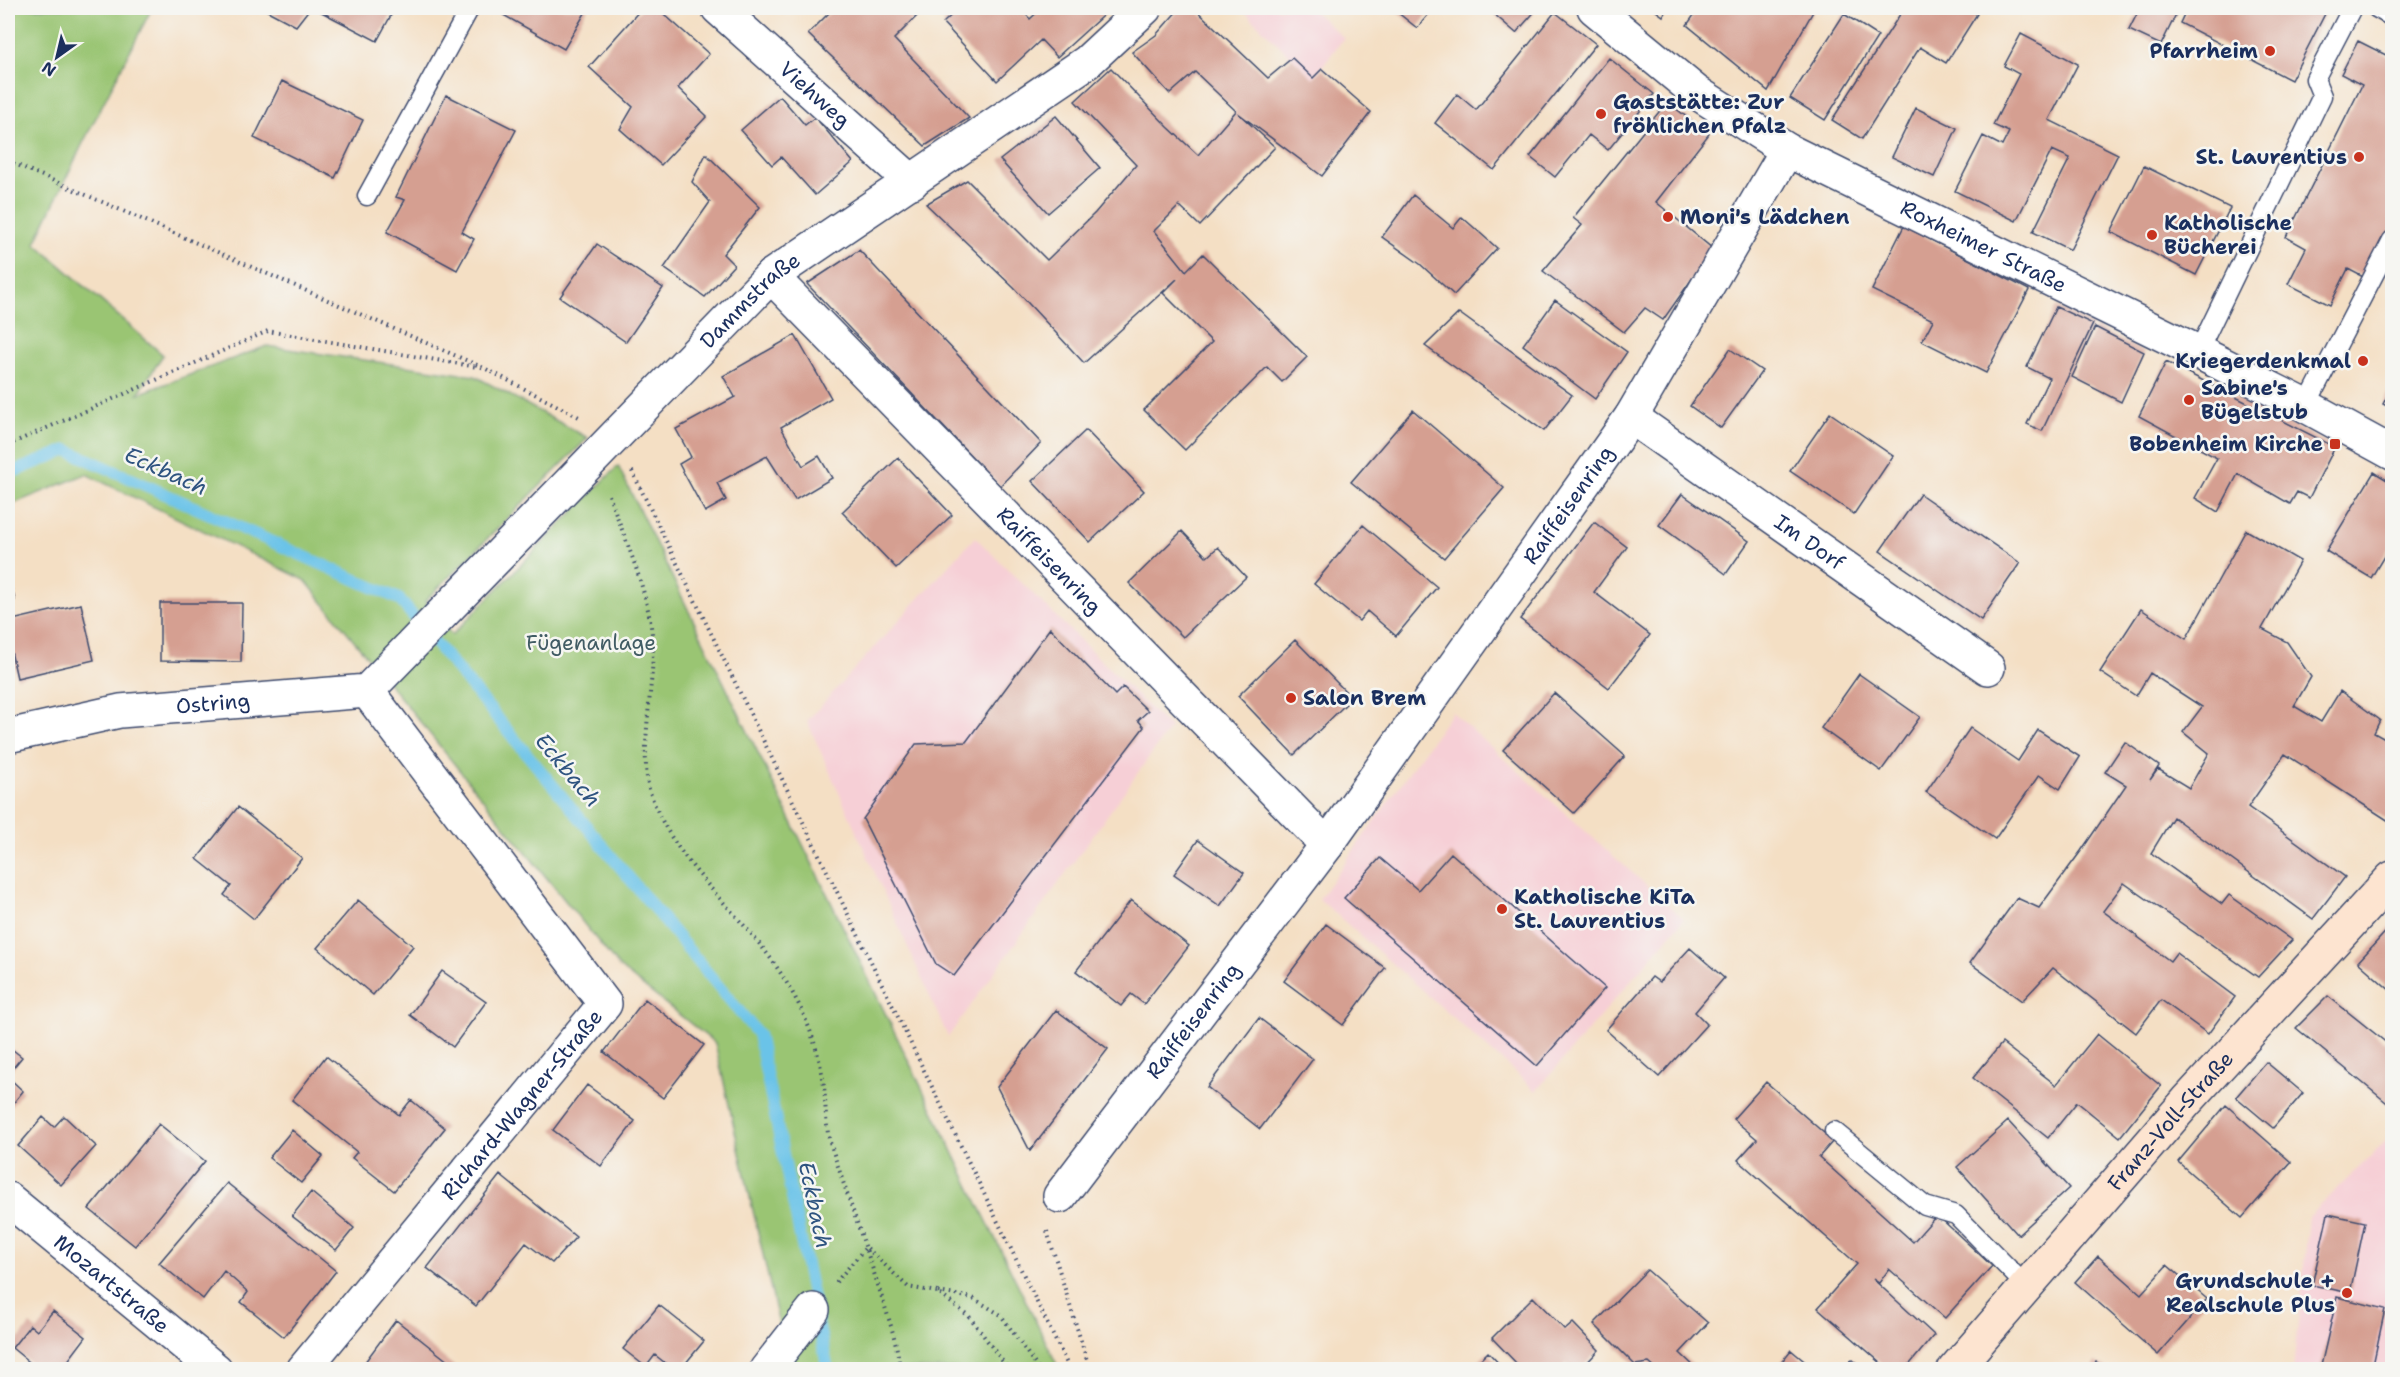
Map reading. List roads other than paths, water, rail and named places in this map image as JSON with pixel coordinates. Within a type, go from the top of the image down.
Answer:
[{"type":"main road","name":"Franz-Voll-Straße","points":[[1954,1370],[2187,1101],[2392,878]]},
{"type":"street","name":"Viehweg","points":[[718,8],[912,182]]},
{"type":"street","name":"Dammstraße","points":[[368,691],[771,276],[1087,62],[1145,8]]},
{"type":"street","name":"Roxheimer Straße","points":[[1594,8],[1696,92],[1787,150],[2306,406],[2392,453]]},
{"type":"street","name":"Raiffeisenring","points":[[1060,1196],[1327,845],[1631,417],[1787,150]]},
{"type":"street","name":"Raiffeisenring","points":[[771,276],[1327,845]]},
{"type":"street","name":"Im Dorf","points":[[1631,417],[1988,668]]},
{"type":"street","name":"Ostring","points":[[8,736],[120,711],[368,691]]},
{"type":"street","name":"Richard-Wagner-Straße","points":[[303,1370],[605,1004],[368,691]]},
{"type":"street","name":"Mozartstraße","points":[[8,1199],[216,1370]]},
{"type":"street","points":[[766,1370],[813,1310]]},
{"type":"lane","points":[[368,196],[470,8]]},
{"type":"lane","points":[[2198,352],[2322,96],[2315,79],[2352,8]]},
{"type":"lane","points":[[2376,8],[2392,17]]},
{"type":"lane","points":[[2306,406],[2392,240]]},
{"type":"lane","points":[[1834,1131],[1925,1206],[1956,1215],[2026,1286]]},
{"type":"waterway","name":"Eckbach","points":[[8,474],[67,450],[399,599],[758,1034],[828,1370]]},
{"type":"place","name":"Pfarrheim","points":[[2270,51]]},
{"type":"place","name":"Gaststätte: Zur fröhlichen Pfalz","points":[[1601,114]]},
{"type":"place","name":"St. Laurentius","points":[[2359,157]]},
{"type":"place","name":"Moni's Lädchen","points":[[1668,217]]},
{"type":"place","name":"Katholische Bücherei","points":[[2152,235]]},
{"type":"place","name":"Kriegerdenkmal","points":[[2363,361]]},
{"type":"place","name":"Sabine's Bügelstub","points":[[2189,400]]},
{"type":"place","name":"Bobenheim Kirche","points":[[2335,444]]},
{"type":"place","name":"Salon Brem","points":[[1291,698]]},
{"type":"place","name":"Katholische KiTa St. Laurentius","points":[[1502,909]]},
{"type":"place","name":"Grundschule + Realschule Plus","points":[[2347,1293]]},
{"type":"park label","name":"Fügenanlage","points":[[591,643]]}]
